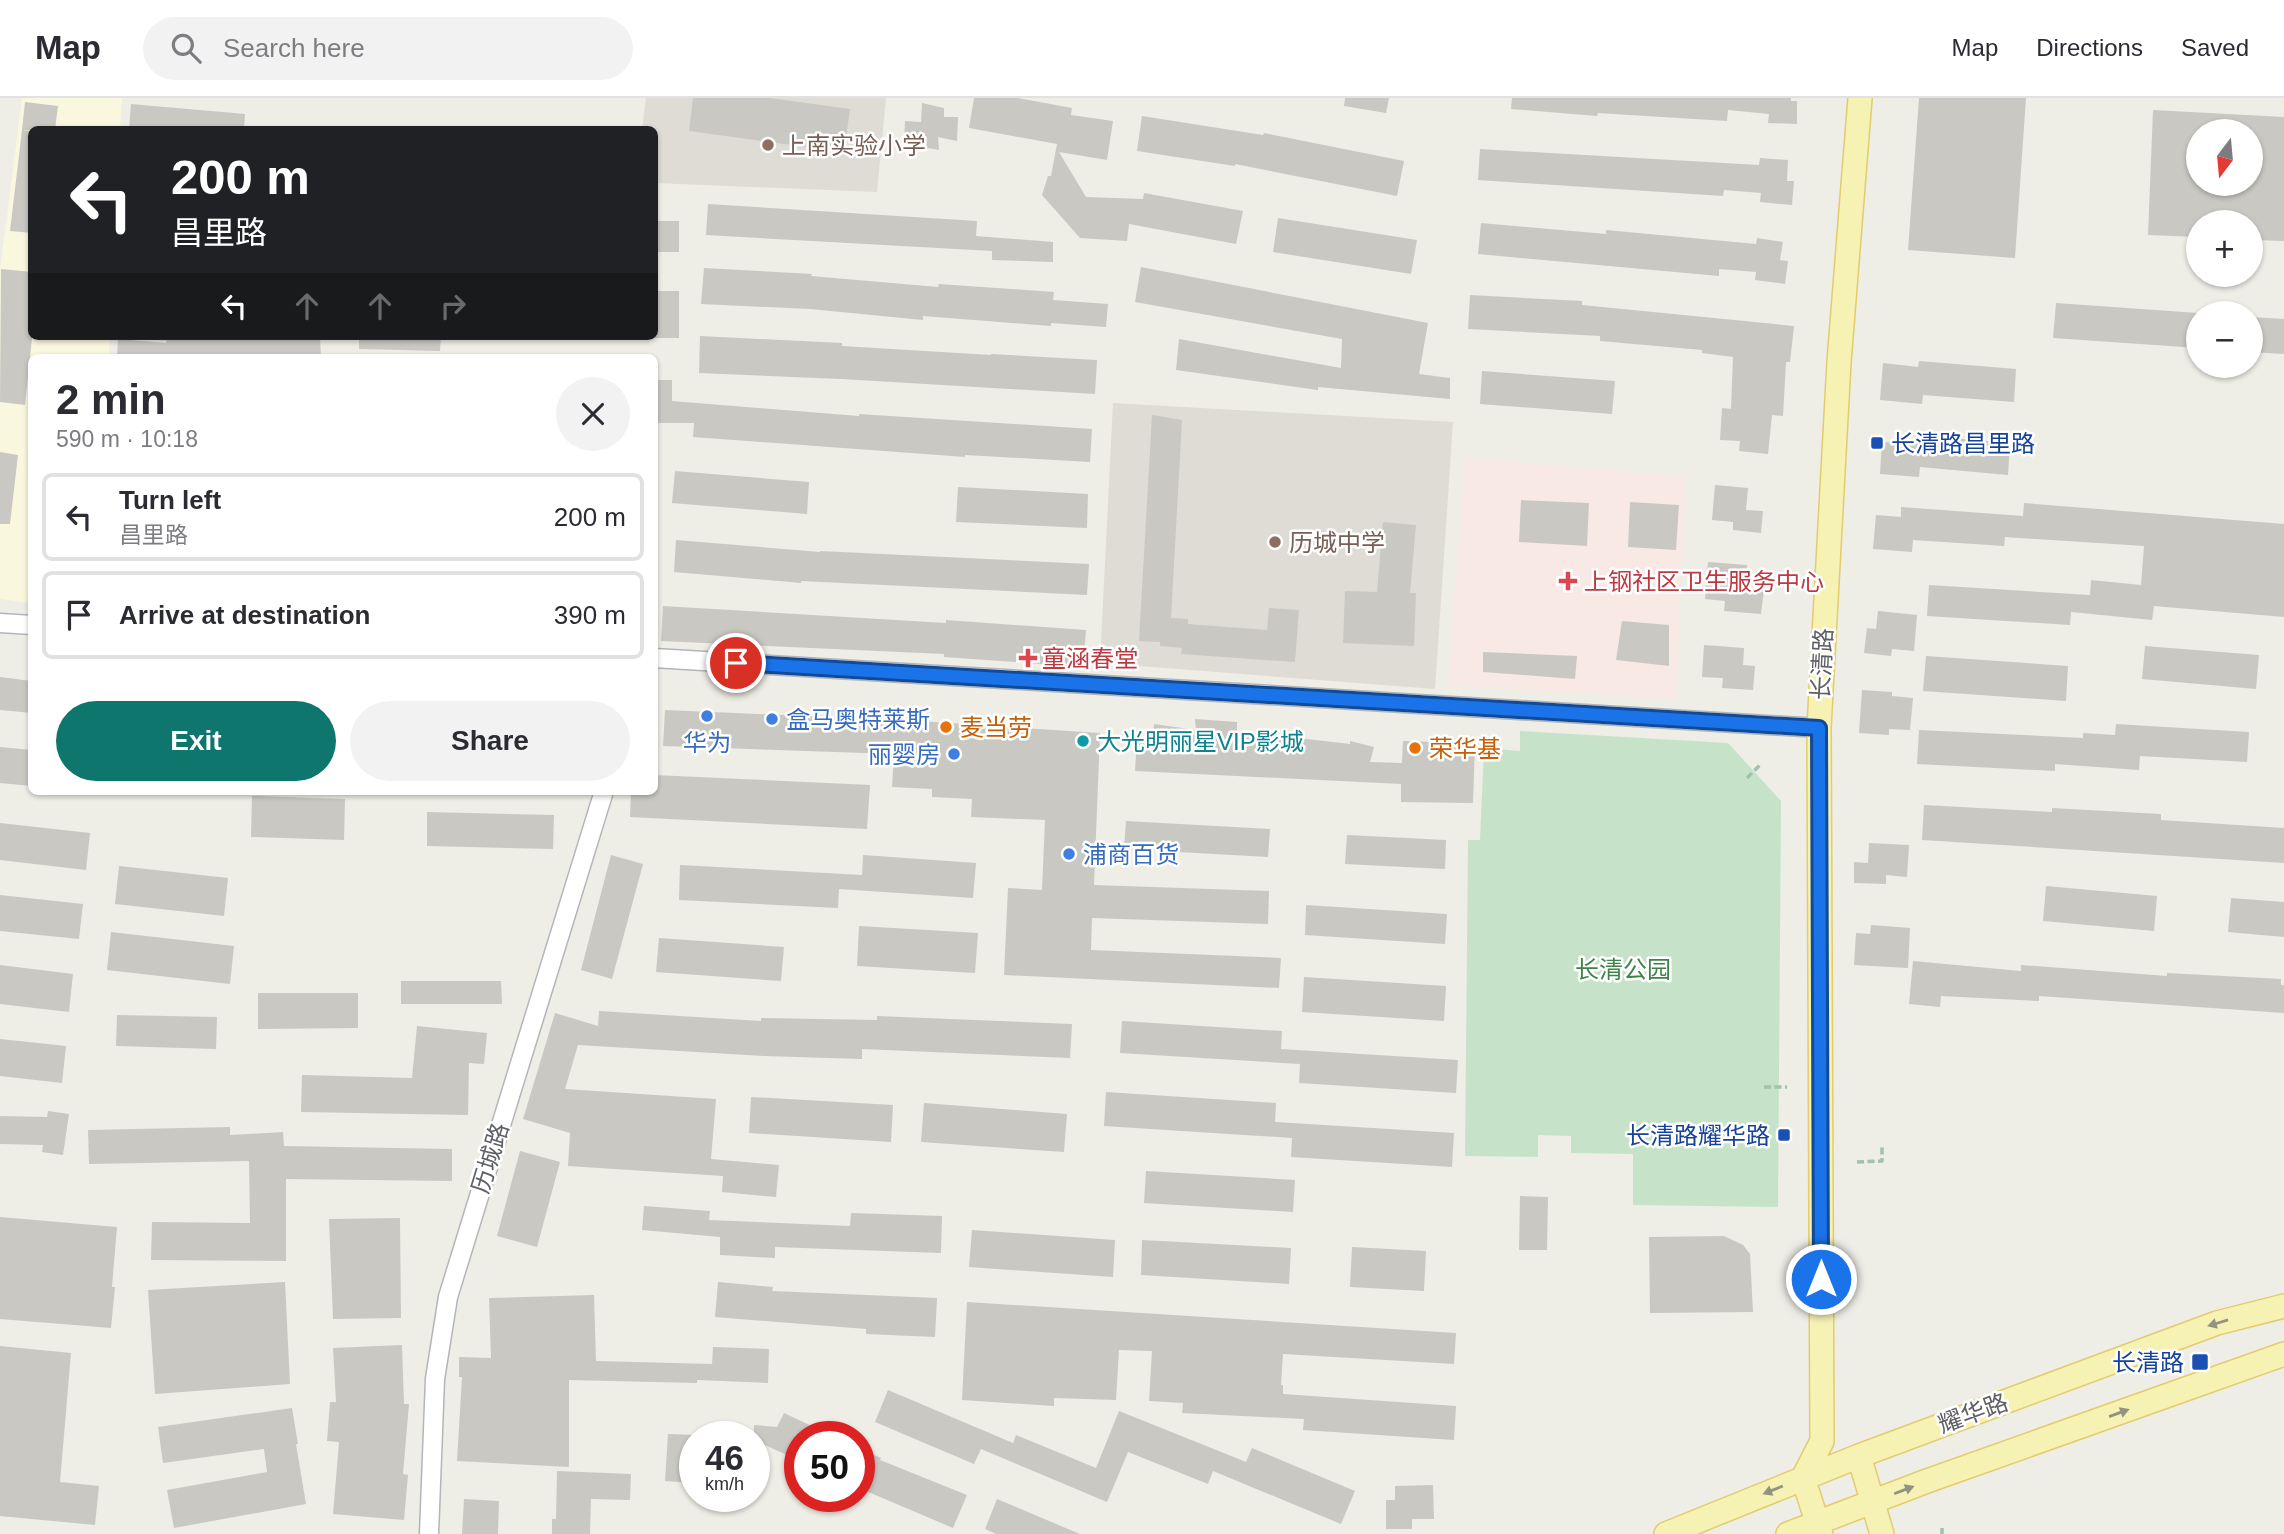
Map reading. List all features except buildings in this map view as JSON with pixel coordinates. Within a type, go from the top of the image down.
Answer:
[{"type":"main road","name":"长清路","points":[[1803,1478],[1822,1441],[1819,728],[1839,362],[1860,98]]},
{"type":"main road","name":"耀华路","points":[[1666,1534],[1860,1456],[2217,1323],[2284,1306]]},
{"type":"main road","name":"耀华路","points":[[1788,1534],[1819,1528],[1872,1502],[2284,1354]]},
{"type":"main road","points":[[1822,1441],[1860,1456],[1882,1534]]},
{"type":"main road","points":[[1803,1478],[1819,1528]]},
{"type":"street","points":[[0,623],[28,625]]},
{"type":"street","points":[[658,659],[1819,728]]},
{"type":"street","name":"历城路","points":[[429,1534],[435,1380],[448,1297],[603,795]]},
{"type":"path","points":[[1747,778],[1761,764]]},
{"type":"path","points":[[1764,1087],[1787,1087]]},
{"type":"path","points":[[1857,1162],[1882,1161],[1882,1144]]},
{"type":"path","points":[[1942,1528],[1942,1534]]},
{"type":"shaded area","points":[[22,98],[122,98],[120,126],[28,126],[28,340],[110,340],[109,354],[28,354],[28,603],[0,599],[0,270]]},
{"type":"shaded area","name":"上南实验小学","points":[[646,98],[886,98],[877,192],[658,183],[658,126],[642,126]]},
{"type":"shaded area","name":"历城中学","points":[[1113,403],[1453,422],[1435,689],[1100,663]]},
{"type":"shaded area","name":"上钢社区卫生服务中心","points":[[1465,458],[1686,477],[1676,699],[1448,685]]},
{"type":"green space","name":"长清公园","points":[[1520,731],[1728,743],[1781,801],[1778,1207],[1633,1205],[1633,1154],[1571,1153],[1571,1136],[1538,1135],[1538,1157],[1465,1156],[1468,840],[1480,840],[1484,748],[1520,751]]},
{"type":"place","name":"上南实验小学","points":[[768,145]]},
{"type":"place","name":"长清路昌里路","points":[[1877,443]]},
{"type":"place","name":"历城中学","points":[[1275,542]]},
{"type":"place","name":"上钢社区卫生服务中心","points":[[1568,581]]},
{"type":"place","name":"童涵春堂","points":[[1028,658]]},
{"type":"place","name":"华为","points":[[707,716]]},
{"type":"place","name":"盒马奥特莱斯","points":[[772,719]]},
{"type":"place","name":"麦当劳","points":[[946,727]]},
{"type":"place","name":"大光明丽星VIP影城","points":[[1083,741]]},
{"type":"place","name":"荣华基","points":[[1415,748]]},
{"type":"place","name":"丽婴房","points":[[954,754]]},
{"type":"place","name":"浦商百货","points":[[1069,854]]},
{"type":"place","name":"长清路耀华路","points":[[1784,1135]]},
{"type":"place","name":"长清路","points":[[2200,1362]]},
{"type":"route","points":[[736,663],[1819,728],[1821,1279]]}]
